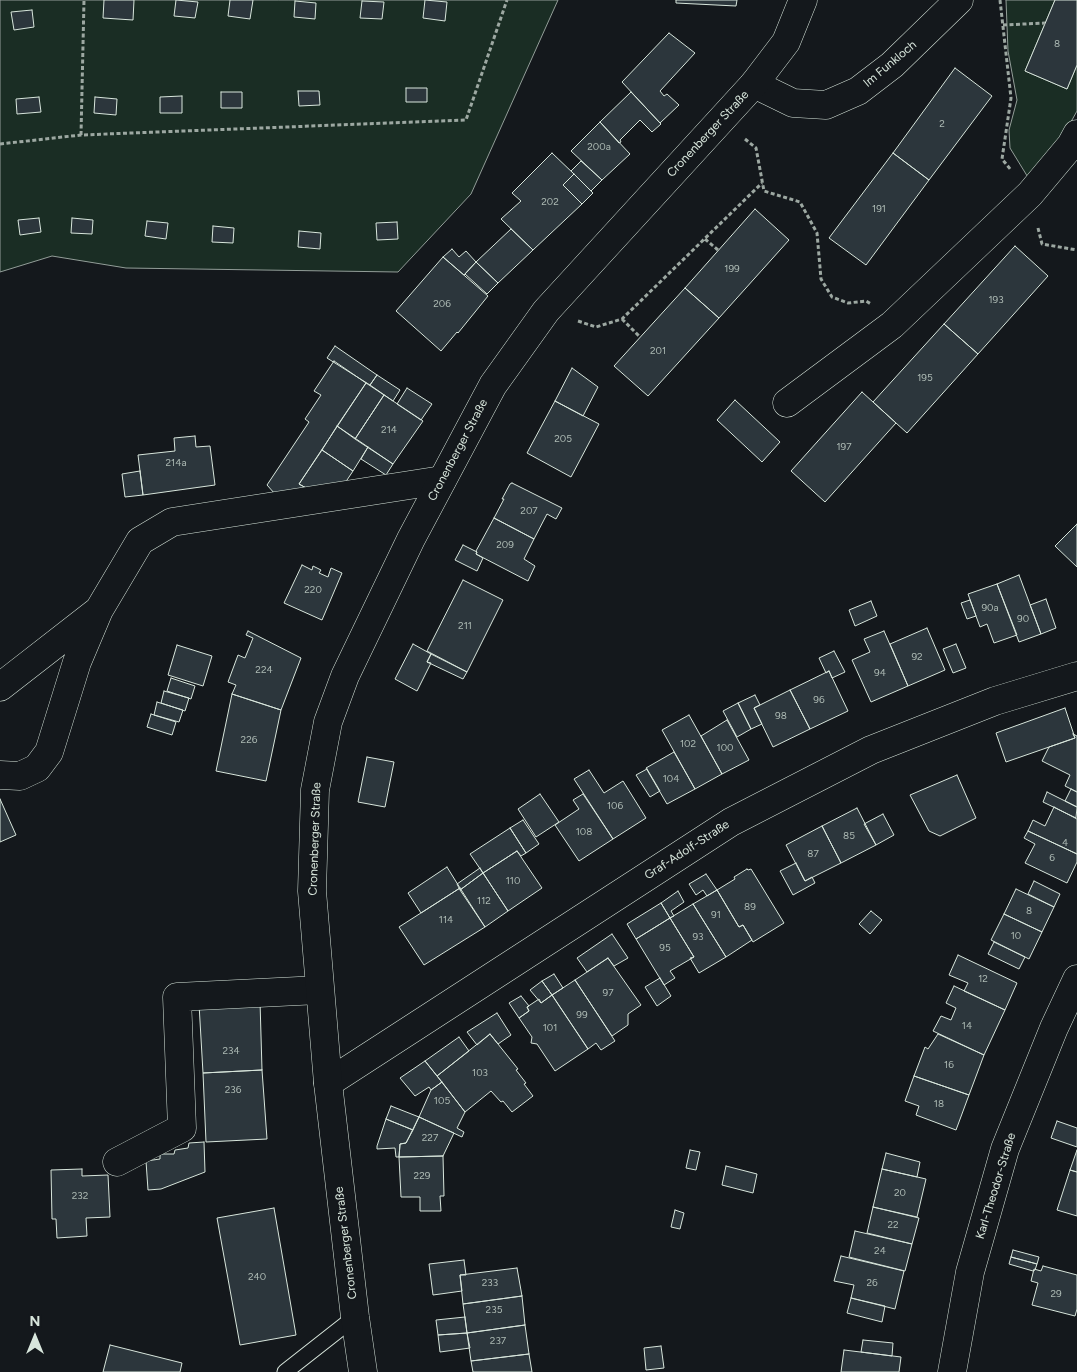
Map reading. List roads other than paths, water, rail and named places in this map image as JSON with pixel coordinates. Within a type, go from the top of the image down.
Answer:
[{"type":"street","name":"Cronenberger Straße","points":[[363,1372],[328,1083],[312,891],[315,790],[328,722],[345,676],[411,539],[494,385],[546,311],[754,84],[786,42],[803,0]]},
{"type":"street","name":"Im Funkloch","points":[[754,84],[792,104],[826,104],[858,90],[892,65],[959,0]]},
{"type":"street","points":[[788,403],[892,325],[1030,194],[1071,145],[1077,134]]},
{"type":"street","points":[[0,775],[20,776],[37,768],[48,752],[77,662],[98,610],[140,540],[172,522],[442,480]]},
{"type":"street","points":[[0,687],[98,610]]},
{"type":"street","name":"Graf-Adolf-Straße","points":[[328,1083],[731,822],[871,750],[995,701],[1077,676]]},
{"type":"street","name":"Karl-Theodor-Straße","points":[[952,1372],[970,1272],[1005,1149],[1054,1028],[1077,979]]},
{"type":"street","points":[[117,1162],[182,1128],[177,997],[320,990]]},
{"type":"lane","name":"Cronenberger Straße","points":[[285,1372],[355,1317]]}]
